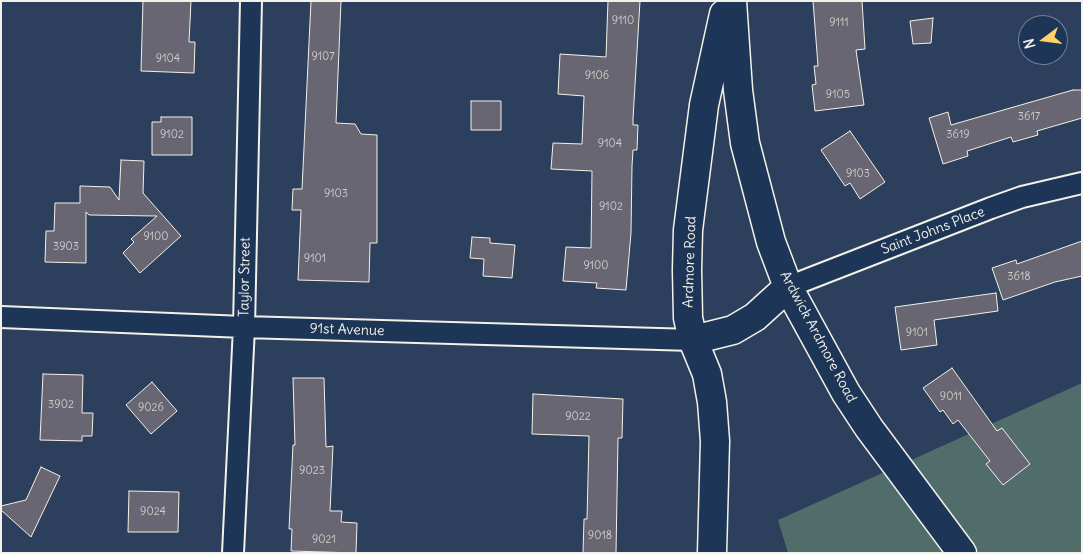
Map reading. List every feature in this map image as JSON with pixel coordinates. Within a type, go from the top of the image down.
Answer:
[{"type":"street","name":"Taylor Street","points":[[233,553],[244,327],[251,1]]},
{"type":"street","name":"Ardmore Road","points":[[712,553],[715,450],[712,402],[707,374],[693,340],[687,298],[688,230],[704,104],[727,1]]},
{"type":"street","name":"Ardwick Ardmore Road","points":[[732,1],[738,90],[745,143],[771,242],[788,287],[846,393],[869,428],[962,553]]},
{"type":"street","name":"Saint Johns Place","points":[[788,287],[991,208],[1082,183]]},
{"type":"street","points":[[693,340],[733,330],[755,317],[788,287]]},
{"type":"street","name":"91st Avenue","points":[[1,317],[244,327],[693,340]]},
{"type":"green space","points":[[1082,383],[1082,553],[788,553],[778,520]]},
{"type":"building","points":[[143,1],[191,1],[189,42],[195,42],[194,73],[141,71]]},
{"type":"building","points":[[311,1],[341,1],[336,123],[355,124],[361,134],[377,135],[377,243],[370,243],[369,282],[298,280],[301,210],[292,210],[293,189],[302,189]]},
{"type":"building","points":[[608,1],[640,1],[633,119],[633,125],[638,125],[637,150],[633,150],[631,233],[626,290],[596,288],[597,283],[563,281],[566,247],[591,248],[592,171],[551,169],[553,143],[582,144],[584,96],[558,94],[560,54],[606,57]]},
{"type":"building","points":[[813,1],[862,1],[865,49],[856,50],[864,105],[815,111],[812,85],[816,84],[814,66],[818,66]]},
{"type":"building","points":[[933,18],[931,43],[913,44],[910,21]]},
{"type":"building","points":[[1073,90],[1082,90],[1082,118],[1037,131],[1038,135],[1013,142],[1011,137],[967,151],[968,156],[943,164],[929,118],[948,112],[951,125]]},
{"type":"building","points":[[471,101],[501,101],[501,130],[471,130]]},
{"type":"building","points":[[161,117],[192,117],[192,155],[152,155],[152,122],[161,122]]},
{"type":"building","points":[[850,131],[885,182],[860,199],[850,183],[845,186],[821,150]]},
{"type":"building","points":[[121,160],[144,161],[143,193],[181,236],[140,273],[123,253],[134,242],[131,239],[157,216],[89,215],[86,212],[86,263],[45,262],[46,231],[54,231],[55,203],[80,203],[80,186],[110,187],[119,200]]},
{"type":"building","points":[[472,237],[490,238],[490,243],[515,245],[512,278],[483,276],[484,259],[470,258]]},
{"type":"building","points":[[1082,241],[1082,276],[1055,282],[1003,300],[992,268],[1016,260],[1017,264]]},
{"type":"building","points":[[996,293],[998,311],[934,320],[937,345],[901,350],[895,307]]},
{"type":"building","points":[[952,368],[997,431],[1002,428],[1030,464],[1003,485],[986,464],[990,461],[958,420],[953,424],[943,410],[940,412],[923,388]]},
{"type":"building","points":[[43,374],[83,375],[82,413],[93,413],[92,436],[82,436],[82,441],[40,440]]},
{"type":"building","points":[[293,378],[324,378],[326,447],[333,446],[330,511],[342,511],[341,522],[357,523],[356,553],[291,551],[292,529],[289,529],[293,445],[295,445]]},
{"type":"building","points":[[152,382],[177,411],[151,434],[126,405]]},
{"type":"building","points":[[533,394],[623,399],[622,438],[618,438],[616,553],[583,553],[584,519],[587,519],[589,436],[532,434]]},
{"type":"building","points":[[41,467],[60,476],[31,537],[1,510],[1,506],[26,500]]},
{"type":"building","points":[[129,491],[179,492],[178,532],[128,532]]}]
